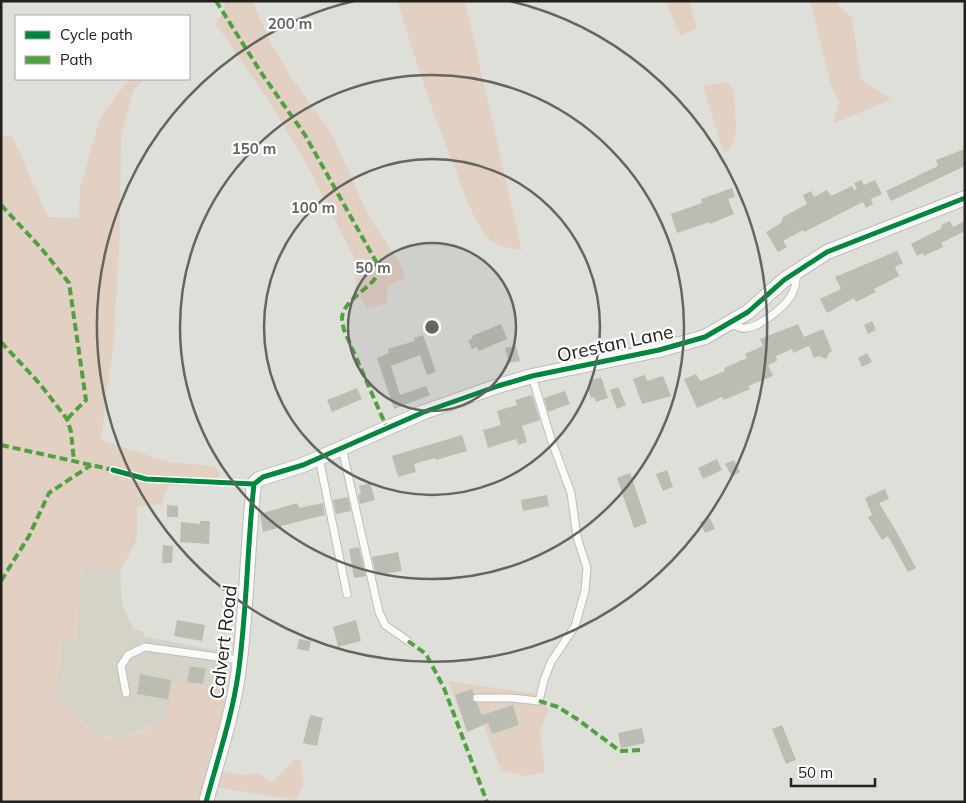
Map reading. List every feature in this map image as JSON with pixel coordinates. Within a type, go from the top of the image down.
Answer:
[{"type":"street","name":"Orestan Lane","points":[[254,484],[263,477],[319,458],[424,412],[498,386],[532,376],[682,344],[705,337],[748,312],[797,270],[839,246],[965,198]]},
{"type":"street","name":"Calvert Road","points":[[206,802],[222,744],[237,677],[245,609],[249,525],[254,484]]},
{"type":"lane","points":[[477,698],[512,698],[539,701],[544,680],[552,662],[575,626],[585,591],[587,568],[577,538],[571,493],[551,439],[532,376]]},
{"type":"lane","points":[[342,448],[378,612],[385,625],[408,641]]},
{"type":"lane","points":[[319,458],[347,594]]},
{"type":"lane","points":[[126,693],[121,666],[128,655],[145,647],[239,660]]},
{"type":"shaded area","points":[[223,1],[252,1],[271,43],[289,74],[332,134],[369,217],[398,260],[406,278],[388,285],[387,303],[367,309],[356,289],[354,257],[304,159],[272,106],[216,24],[225,8]]},
{"type":"shaded area","points":[[398,1],[465,1],[522,251],[494,243],[482,231],[473,215],[432,108]]},
{"type":"shaded area","points":[[666,1],[689,1],[697,28],[680,36]]},
{"type":"shaded area","points":[[810,1],[836,1],[837,5],[852,17],[861,80],[892,99],[833,124],[839,102],[831,86]]},
{"type":"shaded area","points":[[128,80],[143,80],[133,91],[121,136],[120,228],[114,339],[101,440],[168,462],[215,466],[219,473],[219,486],[168,486],[162,504],[137,507],[137,539],[120,572],[85,566],[81,582],[77,640],[62,642],[56,697],[96,734],[108,738],[126,737],[143,731],[166,718],[174,681],[219,688],[223,664],[229,670],[226,695],[202,802],[1,802],[1,136],[12,136],[48,217],[79,218],[80,188],[100,118]]},
{"type":"shaded area","points":[[727,82],[734,90],[736,131],[731,147],[724,153],[703,86]]},
{"type":"shaded area","points":[[85,565],[120,572],[122,604],[133,629],[144,632],[143,636],[213,650],[224,649],[219,688],[156,724],[122,738],[99,736],[56,697],[62,642]]},
{"type":"shaded area","points":[[448,681],[538,694],[548,710],[540,731],[545,772],[522,776],[502,770],[489,741],[478,705],[459,710]],"holes":[[[472,689],[476,702],[460,708],[456,695]],[[513,706],[519,725],[492,734],[485,714]]]},
{"type":"shaded area","points":[[295,758],[300,760],[304,784],[296,800],[215,787],[219,771],[244,775],[258,773],[272,783]]},
{"type":"building","points":[[965,149],[965,166],[891,201],[886,191],[938,166],[936,160]]},
{"type":"building","points":[[861,180],[864,185],[875,180],[882,194],[871,199],[873,204],[866,208],[863,202],[804,232],[803,230],[783,241],[787,247],[778,252],[766,232],[781,223],[783,217],[807,204],[803,195],[811,191],[814,197],[827,190],[831,196],[852,186],[854,190],[857,189],[854,183]]},
{"type":"building","points":[[732,188],[735,197],[728,199],[734,214],[710,224],[710,222],[677,233],[671,214],[702,203],[701,199]]},
{"type":"building","points":[[950,221],[953,227],[965,221],[965,231],[941,243],[943,247],[924,256],[923,253],[917,256],[911,244],[942,228],[941,225]]},
{"type":"building","points":[[897,251],[903,263],[895,267],[899,276],[874,289],[876,292],[856,302],[854,298],[827,313],[820,299],[841,289],[835,277]]},
{"type":"building","points":[[872,321],[876,330],[868,334],[864,325]]},
{"type":"building","points":[[501,324],[507,339],[479,351],[477,347],[472,349],[468,340],[473,338],[472,336]]},
{"type":"building","points":[[798,324],[804,337],[823,329],[832,351],[826,359],[819,356],[814,358],[809,346],[793,353],[792,349],[776,356],[777,361],[768,365],[773,376],[748,386],[750,389],[724,400],[722,397],[697,408],[684,379],[696,374],[700,381],[725,371],[724,368],[747,358],[745,354],[763,346],[760,339]]},
{"type":"building","points":[[423,335],[436,372],[427,375],[420,355],[391,366],[400,395],[426,386],[430,395],[394,409],[377,358],[389,353],[388,349],[415,341],[414,338]]},
{"type":"building","points":[[516,346],[520,361],[509,363],[505,348]]},
{"type":"building","points":[[867,353],[872,362],[862,367],[858,358]]},
{"type":"building","points":[[645,375],[647,381],[663,376],[671,396],[642,404],[633,379]]},
{"type":"building","points":[[601,377],[608,398],[596,402],[594,397],[591,398],[587,387],[590,386],[589,381]]},
{"type":"building","points":[[618,387],[626,405],[617,409],[610,390]]},
{"type":"building","points":[[357,388],[362,399],[332,412],[327,400]]},
{"type":"building","points":[[565,391],[570,404],[548,412],[544,398]]},
{"type":"building","points":[[532,395],[540,420],[522,426],[527,442],[518,445],[516,439],[488,448],[483,430],[501,425],[497,411],[517,405],[515,400]]},
{"type":"building","points":[[462,435],[467,451],[414,464],[416,472],[398,477],[392,456]]},
{"type":"building","points":[[717,459],[722,470],[703,479],[698,468]]},
{"type":"building","points":[[734,460],[740,472],[732,477],[725,464]]},
{"type":"building","points":[[667,470],[673,487],[663,491],[656,474]]},
{"type":"building","points":[[630,473],[647,523],[634,528],[617,478]]},
{"type":"building","points":[[370,483],[375,500],[360,504],[358,495],[361,494],[359,486]]},
{"type":"building","points":[[885,489],[889,499],[879,503],[916,568],[908,572],[888,536],[882,540],[868,517],[872,515],[865,498]]},
{"type":"building","points":[[547,495],[549,506],[523,511],[521,500]]},
{"type":"building","points":[[348,497],[351,511],[336,514],[333,500]]},
{"type":"building","points":[[297,503],[299,508],[323,503],[325,515],[263,532],[260,514]]},
{"type":"building","points":[[167,505],[178,506],[178,517],[167,517]]},
{"type":"building","points":[[710,518],[715,529],[705,533],[700,522]]},
{"type":"building","points":[[200,521],[210,521],[209,544],[180,542],[181,522],[200,524]]},
{"type":"building","points":[[163,545],[173,546],[172,563],[162,563]]},
{"type":"building","points":[[359,547],[366,576],[354,578],[349,549]]},
{"type":"building","points":[[398,552],[402,571],[376,575],[372,557]]},
{"type":"building","points":[[177,620],[205,625],[202,641],[174,636]]},
{"type":"building","points":[[356,620],[361,641],[338,647],[333,627]]},
{"type":"building","points":[[299,639],[311,641],[309,651],[297,649]]},
{"type":"building","points":[[190,666],[206,669],[203,684],[187,682]]},
{"type":"building","points":[[140,674],[171,680],[168,699],[137,694]]},
{"type":"building","points":[[472,689],[474,694],[472,700],[477,703],[482,715],[513,705],[519,725],[492,734],[488,723],[467,732],[455,695]]},
{"type":"building","points":[[310,715],[323,718],[317,746],[303,743]]},
{"type":"building","points":[[782,725],[796,760],[786,764],[772,729]]},
{"type":"building","points":[[642,728],[645,743],[621,748],[618,733]]},
{"type":"marked path","points":[[216,1],[262,74],[305,135],[379,267],[374,280],[348,304],[342,320],[344,330],[387,428]]},
{"type":"marked path","points":[[1,205],[41,248],[69,283],[86,400],[67,419]]},
{"type":"marked path","points":[[1,342],[40,384],[67,419],[71,432],[74,461]]},
{"type":"marked path","points":[[1,445],[118,471]]},
{"type":"marked path","points":[[1,581],[29,536],[49,493],[91,465]]},
{"type":"marked path","points":[[408,641],[426,654],[444,688],[487,802]]},
{"type":"marked path","points":[[539,701],[558,707],[620,751],[642,750]]},
{"type":"cycle path","points":[[113,470],[146,479],[254,484],[263,477],[303,465],[424,412],[498,386],[532,376],[659,350],[705,337],[748,312],[784,280],[827,252],[965,198]]},
{"type":"cycle path","points":[[206,802],[228,723],[238,675],[254,484]]}]
